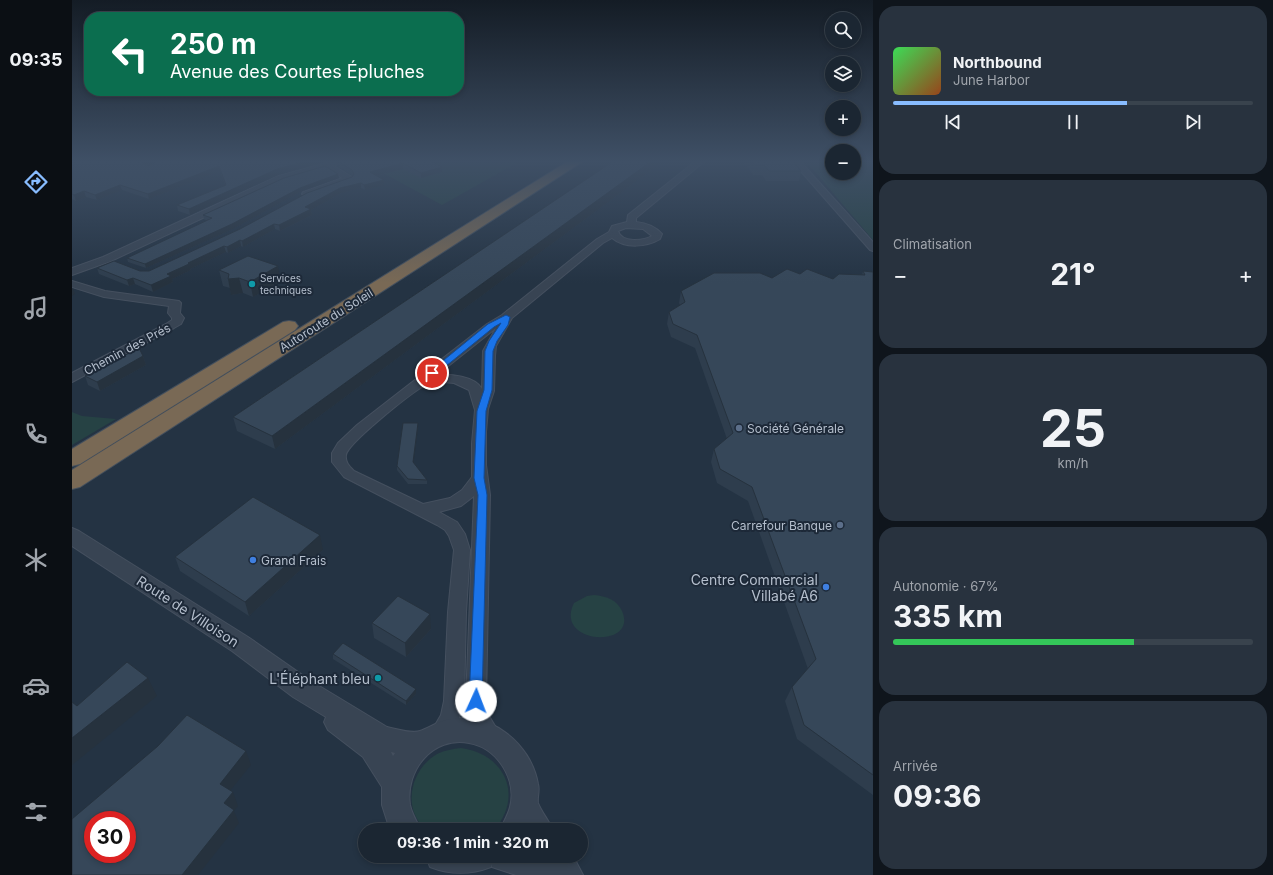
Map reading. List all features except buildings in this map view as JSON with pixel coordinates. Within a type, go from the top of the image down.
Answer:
[{"type":"highway","name":"Autoroute du Soleil","points":[[72,458],[493,201]]},
{"type":"highway","name":"Autoroute du Soleil","points":[[72,481],[515,201]]},
{"type":"street","points":[[72,272],[107,259],[232,201]]},
{"type":"street","points":[[632,225],[631,217],[650,201]]},
{"type":"street","points":[[831,201],[873,248]]},
{"type":"street","points":[[401,823],[396,809],[395,796],[399,772],[405,761],[430,739],[450,718],[454,701],[457,612],[462,550],[457,534],[451,526],[423,510],[348,474],[342,468],[338,456],[342,447],[347,442],[491,326],[506,317],[597,245],[600,241],[613,234],[615,228],[640,225],[654,230],[657,234],[657,237],[646,243],[615,242],[597,245]]},
{"type":"street","points":[[613,234],[620,240],[627,242]]},
{"type":"street","points":[[107,259],[118,263]]},
{"type":"street","name":"Chemin des Prés","points":[[72,284],[104,294],[175,304],[174,313],[178,318],[177,322],[170,326],[72,378]]},
{"type":"street","points":[[506,317],[504,325],[493,341],[489,351],[488,390],[482,411],[479,478],[482,495],[476,701],[480,719],[492,738],[512,754],[519,765],[524,778],[526,793],[526,822]]},
{"type":"street","points":[[418,384],[434,379],[448,378],[465,381],[475,388],[482,411]]},
{"type":"street","points":[[423,510],[456,502],[467,496],[479,478]]},
{"type":"street","name":"Route de Villoison","points":[[72,536],[240,644],[302,689],[381,737],[398,742],[430,739],[452,731],[465,730],[492,738]]},
{"type":"street","name":"Route de Villoison","points":[[302,689],[333,719],[372,748],[396,783]]},
{"type":"street","points":[[526,863],[551,875]]},
{"type":"street","points":[[560,863],[568,875]]},
{"type":"green space","points":[[434,201],[449,201],[442,205]]},
{"type":"green space","points":[[840,201],[873,201],[873,240]]},
{"type":"green space","points":[[72,412],[82,416],[116,419],[72,445]]},
{"type":"green space","points":[[594,595],[611,599],[620,607],[624,623],[619,632],[609,636],[596,637],[584,634],[575,627],[571,617],[574,603],[587,596]]},
{"type":"green space","points":[[461,748],[476,752],[489,759],[499,768],[505,778],[508,791],[508,804],[499,823],[420,823],[418,821],[412,800],[412,789],[416,779],[421,769],[428,761],[437,754]]},
{"type":"place","name":"Services techniques","points":[[252,284]]},
{"type":"place","name":"Société Générale","points":[[739,428]]},
{"type":"place","name":"Carrefour Banque","points":[[840,525]]},
{"type":"place","name":"Grand Frais","points":[[253,560]]},
{"type":"place","name":"Centre Commercial Villabé A6","points":[[826,587]]},
{"type":"place","name":"L'Éléphant bleu","points":[[378,678]]},
{"type":"route","points":[[432,373],[491,326],[506,317],[504,325],[498,332],[489,351],[488,390],[482,411],[479,478],[482,495],[481,548],[476,701]]}]
